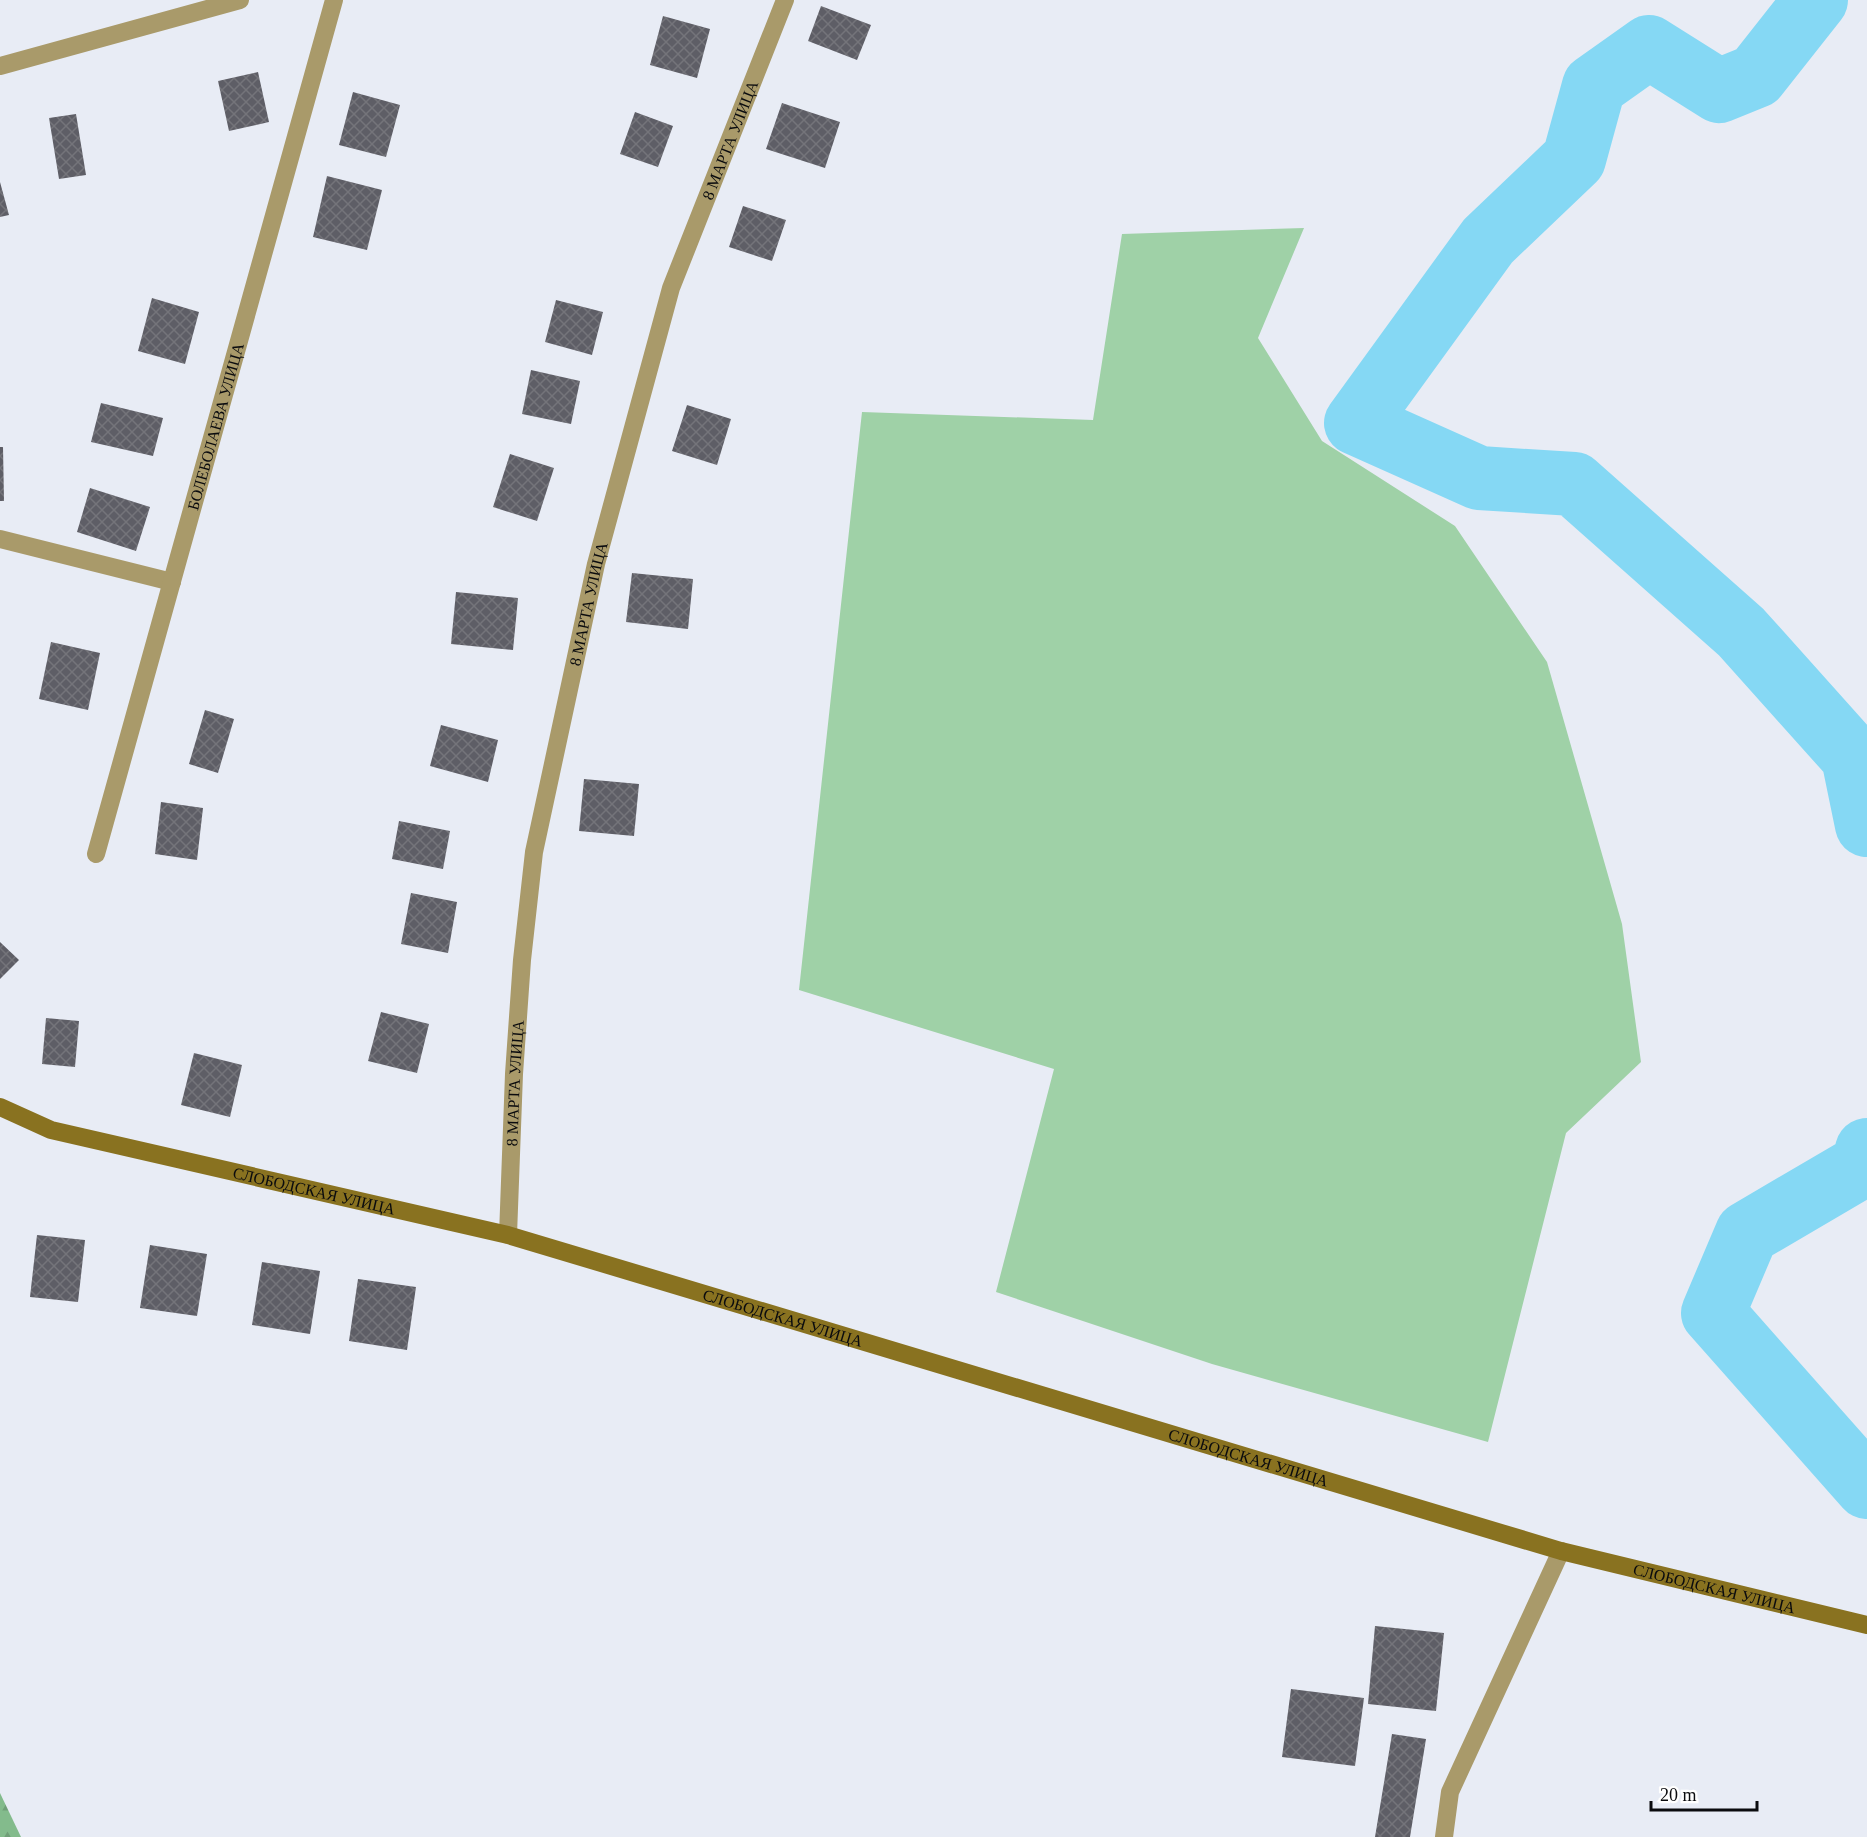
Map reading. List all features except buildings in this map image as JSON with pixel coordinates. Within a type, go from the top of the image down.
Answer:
[{"type":"street","points":[[0,66],[240,0]]},
{"type":"street","name":"БОЛЕБОЛАЕВА УЛИЦА","points":[[96,854],[334,0]]},
{"type":"street","name":"8 МАРТА УЛИЦА","points":[[508,1235],[514,1074],[522,960],[534,852],[596,564],[671,288],[785,0]]},
{"type":"street","points":[[0,539],[172,582]]},
{"type":"street","name":"СЛОБОДСКАЯ УЛИЦА","points":[[0,1107],[51,1130],[508,1235],[1561,1551],[1867,1625]]},
{"type":"street","points":[[1443,1837],[1449,1792],[1561,1551]]},
{"type":"green space","points":[[1304,228],[1258,338],[1322,441],[1455,526],[1547,662],[1622,924],[1641,1062],[1566,1133],[1488,1442],[1212,1364],[996,1292],[1054,1069],[799,990],[862,412],[1093,420],[1122,234]]},
{"type":"green space","points":[[0,1793],[21,1837],[0,1837]]},
{"type":"waterway","points":[[1816,0],[1756,76],[1719,91],[1649,47],[1594,86],[1574,159],[1488,241],[1356,423],[1479,478],[1574,484],[1741,632],[1853,757],[1867,825]]},
{"type":"waterway","points":[[1867,1150],[1863,1165],[1747,1233],[1713,1313],[1867,1487]]}]
